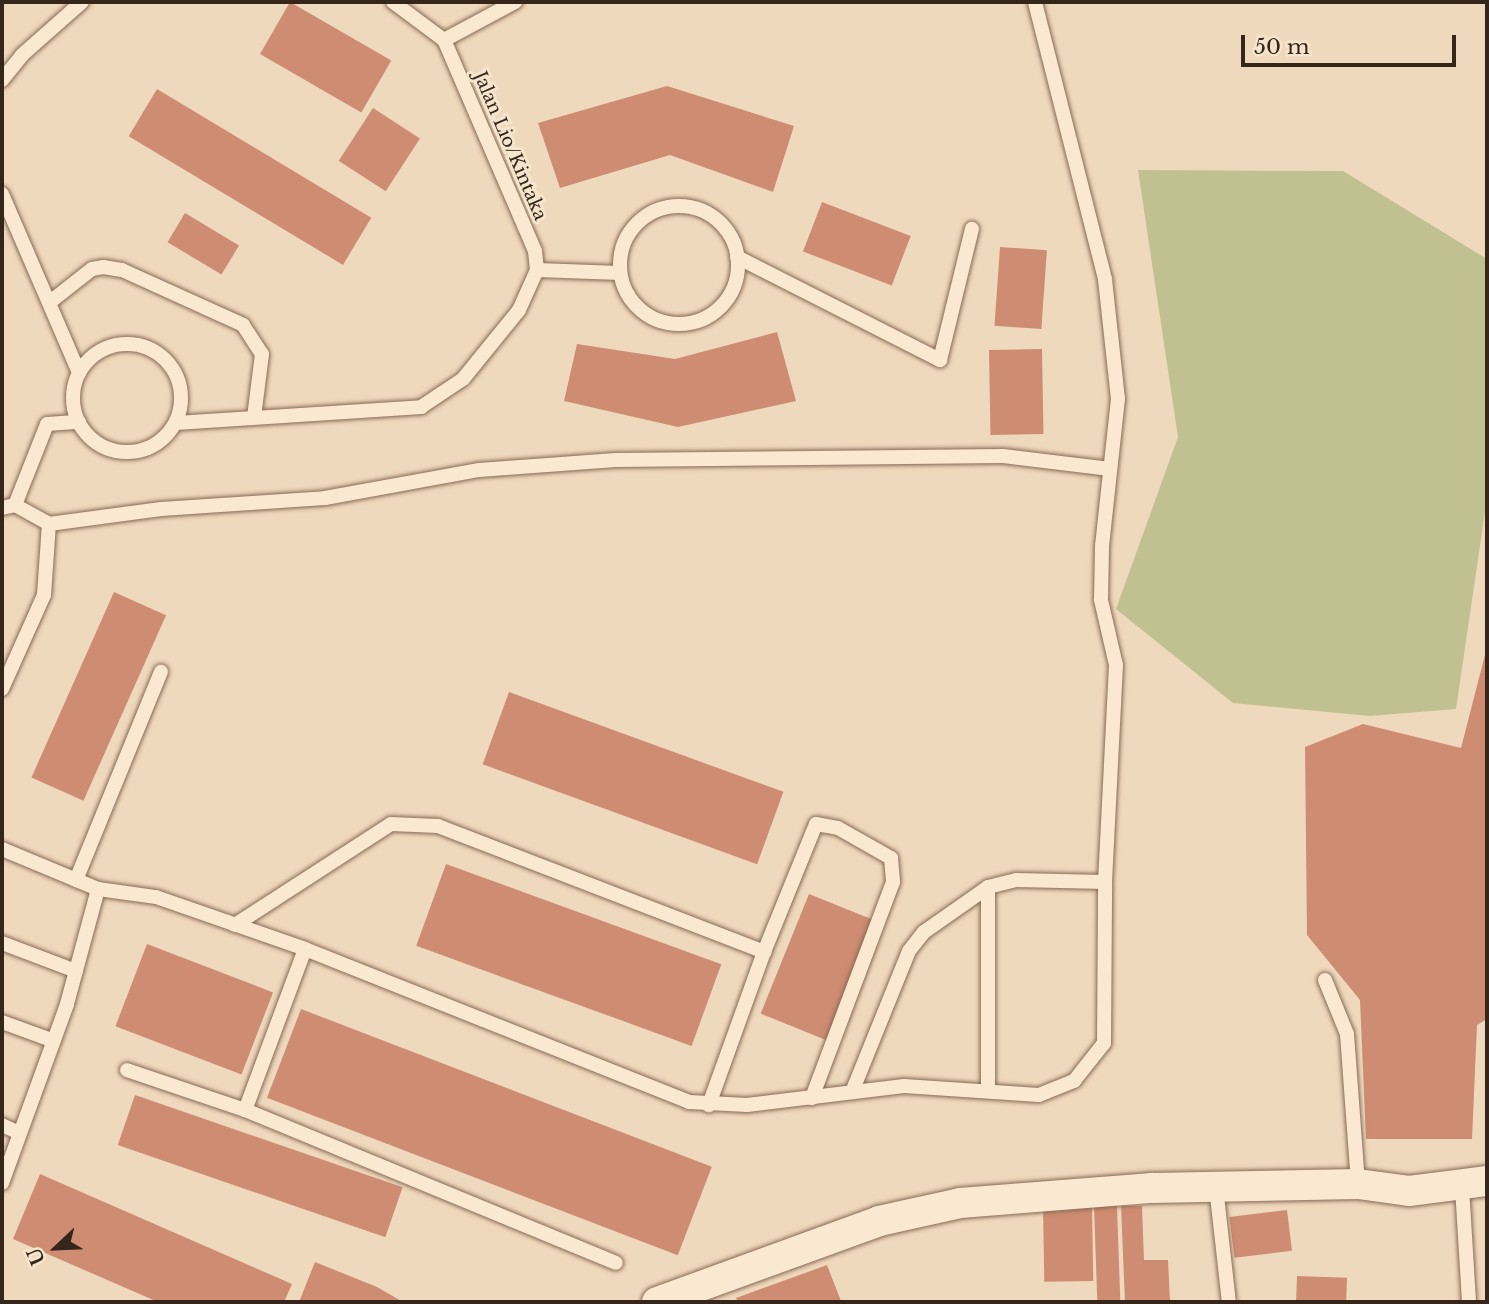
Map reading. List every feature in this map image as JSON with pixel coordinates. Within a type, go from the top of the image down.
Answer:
[{"type":"street","points":[[658,1302],[879,1220],[960,1203],[1216,1187],[1358,1184],[1409,1191],[1475,1184]]},
{"type":"lane","points":[[2,80],[22,55],[82,2]]},
{"type":"lane","points":[[393,2],[444,40],[515,2]]},
{"type":"lane","points":[[2,849],[98,889],[156,897],[305,949],[677,1097],[709,1105],[812,1098],[904,1086],[1039,1095],[1074,1081],[1104,1043],[1105,881],[1116,665],[1101,600],[1110,468],[1118,399],[1105,279],[1035,2]]},
{"type":"lane","name":"Jalan Lio/Kintaka","points":[[444,40],[534,251],[537,270]]},
{"type":"lane","points":[[2,194],[79,373],[74,406],[79,422],[102,446],[119,452],[152,447],[176,423],[181,407],[176,373],[153,349],[119,344],[103,349],[79,373]]},
{"type":"lane","points":[[681,206],[719,221],[737,257],[731,295],[704,320],[686,324],[668,324],[643,312],[625,290],[620,273],[629,233],[661,208],[681,206]]},
{"type":"lane","points":[[737,257],[940,360],[972,229]]},
{"type":"lane","points":[[50,302],[92,269],[103,267],[122,270],[243,325],[262,354],[254,418]]},
{"type":"lane","points":[[176,423],[393,411],[440,398],[463,379],[519,310],[537,270],[620,273]]},
{"type":"lane","points":[[79,422],[47,424],[8,507],[49,524],[161,509],[325,498],[479,470],[616,460],[1003,456],[1110,468]]},
{"type":"lane","points":[[2,689],[44,596],[49,524]]},
{"type":"lane","points":[[76,880],[161,672]]},
{"type":"lane","points":[[234,925],[391,824],[438,826],[764,952]]},
{"type":"lane","points":[[709,1105],[764,952],[817,824],[838,828],[891,858],[893,882],[812,1098]]},
{"type":"lane","points":[[852,1092],[909,951],[924,932],[988,887],[1016,880],[1105,881]]},
{"type":"lane","points":[[988,887],[988,1091]]},
{"type":"lane","points":[[2,1183],[54,1041],[98,889]]},
{"type":"lane","points":[[2,943],[76,971]]},
{"type":"lane","points":[[245,1110],[305,949]]},
{"type":"lane","points":[[1325,980],[1346,1034],[1358,1184]]},
{"type":"lane","points":[[2,1022],[54,1041]]},
{"type":"lane","points":[[127,1070],[245,1110],[616,1263]]},
{"type":"lane","points":[[2,1125],[19,1133]]},
{"type":"lane","points":[[1469,1302],[1475,1184]]},
{"type":"lane","points":[[1216,1187],[1229,1302]]},
{"type":"shaded area","points":[[1138,170],[1343,171],[1487,259],[1487,498],[1456,709],[1370,716],[1233,703],[1116,609],[1178,437]]},
{"type":"building","points":[[290,2],[391,60],[361,112],[260,54]]},
{"type":"building","points":[[667,86],[794,126],[773,192],[670,155],[560,188],[538,123]]},
{"type":"building","points":[[157,89],[371,218],[343,265],[129,136]]},
{"type":"building","points":[[373,108],[420,138],[386,191],[339,161]]},
{"type":"building","points":[[822,202],[911,236],[892,286],[803,251]]},
{"type":"building","points":[[185,213],[239,245],[221,275],[167,242]]},
{"type":"building","points":[[1000,247],[1047,250],[1041,329],[994,326]]},
{"type":"building","points":[[777,332],[796,401],[678,427],[564,401],[577,344],[675,359]]},
{"type":"building","points":[[1042,349],[1043,434],[990,435],[989,350]]},
{"type":"building","points":[[114,592],[166,615],[84,801],[31,777]]},
{"type":"building","points":[[1487,647],[1487,1019],[1477,1025],[1472,1139],[1366,1139],[1360,1000],[1307,935],[1305,747],[1363,724],[1461,748]]},
{"type":"building","points":[[509,692],[783,792],[757,864],[483,764]]},
{"type":"building","points":[[446,864],[721,964],[692,1046],[416,946]]},
{"type":"building","points":[[809,894],[875,921],[827,1040],[761,1014]]},
{"type":"building","points":[[147,944],[273,992],[241,1075],[115,1026]]},
{"type":"building","points":[[301,1009],[712,1167],[678,1255],[267,1098]]},
{"type":"building","points":[[135,1095],[403,1187],[385,1237],[118,1145]]},
{"type":"building","points":[[40,1174],[292,1284],[284,1302],[158,1302],[13,1239]]},
{"type":"building","points":[[1117,1206],[1120,1302],[1097,1302],[1094,1207]]},
{"type":"building","points":[[1121,1206],[1142,1206],[1144,1260],[1168,1260],[1170,1301],[1125,1302]]},
{"type":"building","points":[[1092,1207],[1093,1281],[1044,1282],[1043,1208]]},
{"type":"building","points":[[1287,1210],[1292,1251],[1234,1258],[1229,1217]]},
{"type":"building","points":[[315,1262],[377,1287],[403,1302],[299,1302]]},
{"type":"building","points":[[827,1265],[841,1301],[738,1302],[736,1298]]},
{"type":"building","points":[[1297,1276],[1347,1278],[1346,1302],[1296,1302]]}]
